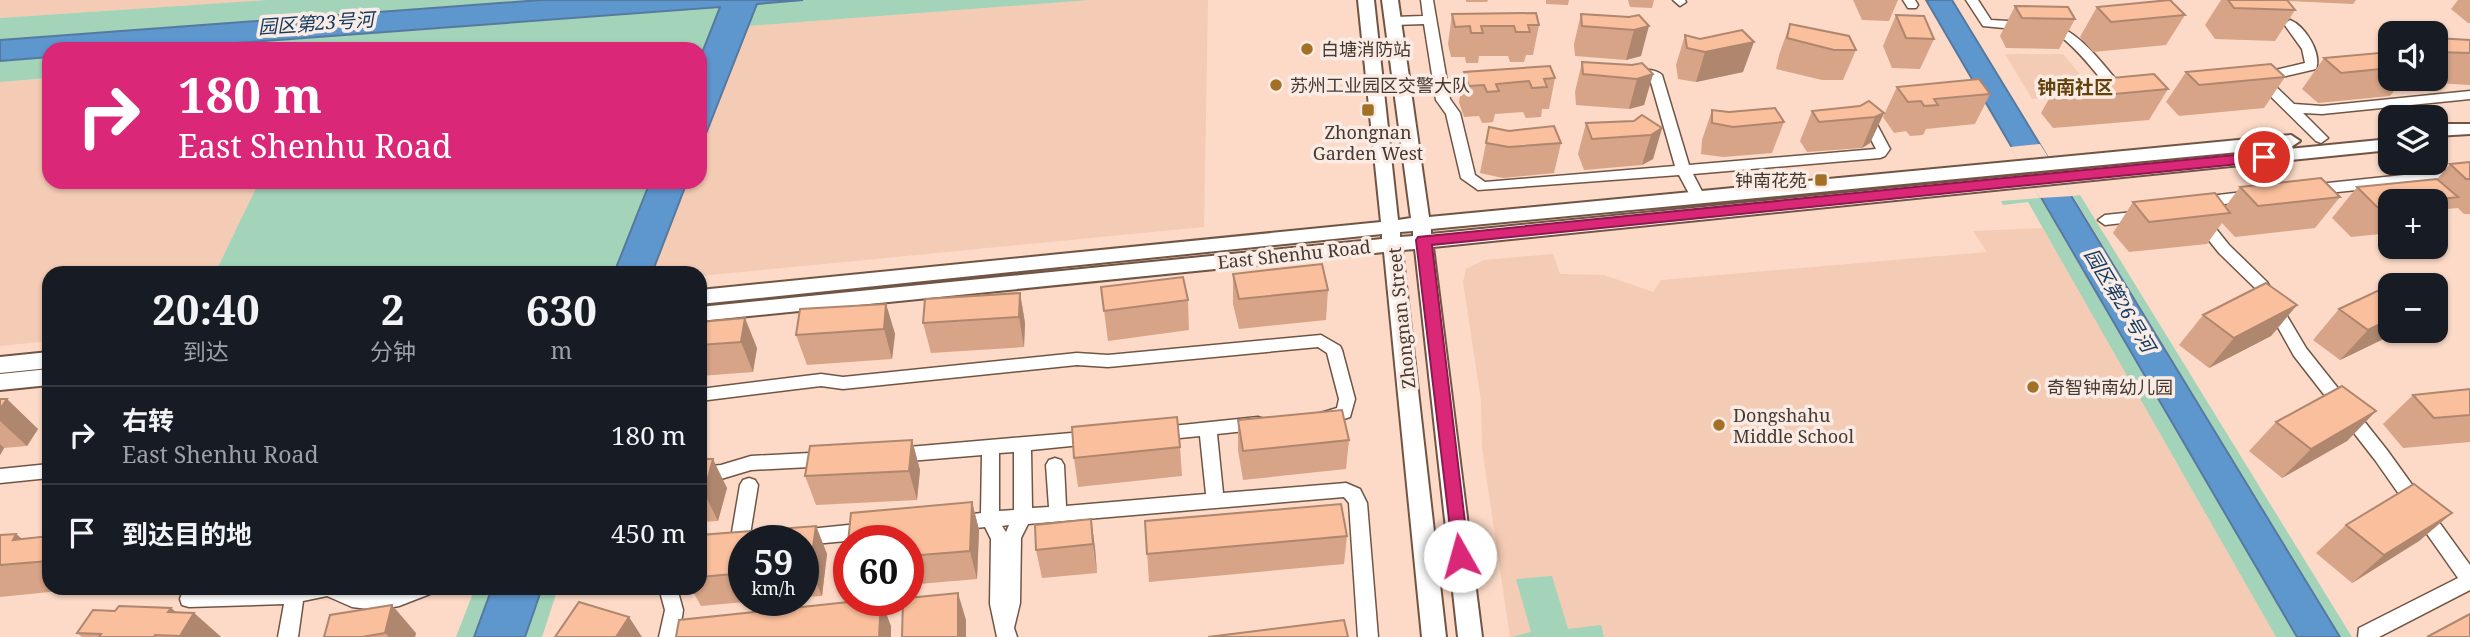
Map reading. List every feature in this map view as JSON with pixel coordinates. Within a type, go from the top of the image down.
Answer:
[{"type":"main road","name":"Zhongnan Street","points":[[1366,0],[1434,637]]},
{"type":"main road","name":"Zhongnan Street","points":[[1390,0],[1422,232],[1470,637]]},
{"type":"main road","points":[[2448,130],[2470,129]]},
{"type":"main road","name":"East Shenhu Road","points":[[2056,170],[2378,133]]},
{"type":"main road","points":[[2448,141],[2470,140]]},
{"type":"main road","name":"East Shenhu Road","points":[[1422,232],[2056,170],[2378,146]]},
{"type":"main road","name":"East Shenhu Road","points":[[707,313],[1392,236],[1698,197],[2025,173]]},
{"type":"main road","name":"East Shenhu Road","points":[[707,296],[1392,236]]},
{"type":"main road","points":[[0,365],[42,361]]},
{"type":"main road","points":[[0,382],[42,378]]},
{"type":"street","points":[[1427,0],[1443,100],[1453,113],[1468,178],[1473,183],[1492,187],[1880,153],[1882,145],[1868,120]]},
{"type":"street","points":[[1972,0],[1984,20],[1991,24],[2049,26],[2061,30],[2120,93],[2133,92]]},
{"type":"street","points":[[1394,21],[1429,20]]},
{"type":"street","points":[[2290,24],[2309,50],[2311,66],[2254,78],[2321,138]]},
{"type":"street","points":[[1615,74],[1655,75],[1683,169],[1698,197]]},
{"type":"street","points":[[2290,108],[2322,110],[2470,95]]},
{"type":"street","points":[[2296,192],[2470,173]]},
{"type":"street","points":[[2269,194],[2188,203],[2215,239],[2262,286],[2300,352],[2381,455],[2470,580],[2366,634]]},
{"type":"street","points":[[2105,220],[2156,212]]},
{"type":"street","points":[[707,394],[821,380],[843,383],[1077,359],[1108,361],[1321,341],[1334,350],[1347,407],[1339,416],[1304,420]]},
{"type":"street","points":[[1141,434],[1277,423]]},
{"type":"street","points":[[1208,428],[1215,499]]},
{"type":"street","points":[[881,456],[1115,436]]},
{"type":"street","points":[[1006,631],[1011,603],[1012,538],[1023,516],[1022,444]]},
{"type":"street","points":[[991,447],[990,519],[1000,538],[999,604],[1006,631]]},
{"type":"street","points":[[707,473],[751,463],[816,458],[840,460]]},
{"type":"street","points":[[1055,465],[1058,513]]},
{"type":"street","points":[[0,475],[42,472]]},
{"type":"street","points":[[740,525],[749,485]]},
{"type":"street","points":[[935,524],[1337,490],[1354,494],[1359,503],[1368,637]]},
{"type":"street","points":[[189,599],[284,595]]},
{"type":"street","points":[[288,637],[294,595]]},
{"type":"street","points":[[343,595],[355,601],[369,602],[410,595]]},
{"type":"street","points":[[669,637],[674,610],[670,595]]},
{"type":"shaded area","points":[[0,0],[267,0],[0,18]]},
{"type":"shaded area","points":[[1090,0],[1208,0],[1204,227],[707,275],[707,266],[655,266],[684,189],[707,189],[707,131],[748,26]]},
{"type":"shaded area","points":[[2005,54],[2063,54],[2097,94],[2032,99]]},
{"type":"shaded area","points":[[42,79],[42,189],[256,189],[218,266],[42,266],[42,342],[0,346],[0,82]]},
{"type":"shaded area","name":"Dongshahu Middle School","points":[[2043,228],[2276,637],[1510,637],[1482,448],[1481,401],[1463,282],[1466,269],[1484,260],[1553,254],[1560,274],[1604,275],[1653,292],[1661,280],[1987,252],[1973,231]]},
{"type":"green space","points":[[267,0],[541,0],[0,40],[0,18]]},
{"type":"green space","points":[[803,0],[1090,0],[748,26],[757,3]]},
{"type":"green space","points":[[721,7],[707,42],[250,42]]},
{"type":"green space","points":[[42,58],[42,79],[0,82],[0,61]]},
{"type":"green space","points":[[256,189],[647,189],[617,266],[218,266]]},
{"type":"green space","points":[[2080,195],[2352,637],[2340,637],[2073,196]]},
{"type":"green space","points":[[2040,198],[2297,637],[2276,637],[2028,202],[2003,205],[2001,201]]},
{"type":"green space","points":[[1552,576],[1568,629],[1601,625],[1604,637],[1512,637],[1531,632],[1516,579]]},
{"type":"green space","points":[[472,595],[489,595],[474,637],[456,637]]},
{"type":"green space","points":[[540,595],[556,595],[542,637],[525,637]]},
{"type":"water","name":"园区第23号河","points":[[541,0],[803,0],[757,4],[707,131],[706,42],[720,7],[250,42],[42,42],[42,58],[0,61],[0,40]]},
{"type":"water","name":"园区第26号河","points":[[1926,0],[1952,0],[2340,637],[2297,637]]},
{"type":"water","points":[[647,189],[684,189],[655,266],[617,266]]},
{"type":"water","points":[[489,595],[540,595],[525,637],[474,637]]},
{"type":"pier","points":[[2040,144],[2073,196],[2040,198],[2010,147]]},
{"type":"building","points":[[2170,0],[2185,15],[2111,22],[2097,7]]},
{"type":"building","points":[[2228,0],[2287,0],[2295,10],[2234,8]]},
{"type":"building","points":[[2015,6],[2068,7],[2075,19],[2022,18]]},
{"type":"building","points":[[1536,13],[1539,25],[1528,25],[1530,32],[1516,32],[1514,26],[1481,26],[1483,33],[1471,33],[1470,26],[1455,27],[1452,14]]},
{"type":"building","points":[[1581,14],[1629,17],[1639,15],[1649,26],[1634,30],[1582,26]]},
{"type":"building","points":[[1896,15],[1924,16],[1934,39],[1906,38]]},
{"type":"building","points":[[1790,24],[1849,36],[1856,50],[1834,50],[1787,38]]},
{"type":"building","points":[[1742,30],[1754,42],[1705,52],[1687,48],[1685,35],[1700,39]]},
{"type":"building","points":[[2448,39],[2470,40],[2470,53],[2448,52]]},
{"type":"building","points":[[2378,53],[2378,69],[2341,73],[2324,58]]},
{"type":"building","points":[[1582,62],[1632,65],[1642,63],[1653,74],[1637,79],[1583,74]]},
{"type":"building","points":[[2271,64],[2285,77],[2199,85],[2186,72]]},
{"type":"building","points":[[1550,66],[1555,78],[1544,79],[1547,87],[1532,88],[1529,81],[1496,84],[1499,91],[1487,92],[1484,85],[1469,86],[1464,72]]},
{"type":"building","points":[[2154,74],[2168,89],[2071,98],[2058,83]]},
{"type":"building","points":[[1979,79],[1990,94],[1934,99],[1938,105],[1924,106],[1921,101],[1908,102],[1897,87]]},
{"type":"building","points":[[1869,101],[1884,113],[1875,117],[1819,122],[1812,111],[1860,106]]},
{"type":"building","points":[[1775,108],[1784,122],[1733,127],[1712,123],[1712,110],[1729,112]]},
{"type":"building","points":[[1642,115],[1662,128],[1651,135],[1592,139],[1586,123],[1634,121]]},
{"type":"building","points":[[1554,126],[1561,143],[1509,147],[1486,143],[1489,127],[1509,131]]},
{"type":"building","points":[[2470,162],[2470,179],[2466,179],[2450,164]]},
{"type":"building","points":[[2321,178],[2340,197],[2258,206],[2240,187]]},
{"type":"building","points":[[2437,179],[2458,197],[2448,198],[2448,189],[2378,189],[2377,207],[2357,187]]},
{"type":"building","points":[[2215,193],[2230,213],[2149,222],[2133,202]]},
{"type":"building","points":[[1322,264],[1328,290],[1239,299],[1233,274]]},
{"type":"building","points":[[1183,277],[1188,300],[1104,311],[1101,287]]},
{"type":"building","points":[[2266,283],[2297,305],[2234,338],[2203,315]]},
{"type":"building","points":[[2378,291],[2378,325],[2368,330],[2339,309]]},
{"type":"building","points":[[1020,293],[1019,317],[923,323],[925,299]]},
{"type":"building","points":[[886,304],[884,329],[796,335],[800,309]]},
{"type":"building","points":[[745,318],[741,342],[707,344],[707,321]]},
{"type":"building","points":[[2342,386],[2376,411],[2311,449],[2276,422]]},
{"type":"building","points":[[2470,389],[2470,415],[2434,418],[2413,395]]},
{"type":"building","points":[[0,399],[7,399],[0,409]]},
{"type":"building","points":[[1342,410],[1349,440],[1243,451],[1238,420]]},
{"type":"building","points":[[1177,417],[1180,447],[1074,458],[1072,427]]},
{"type":"building","points":[[912,440],[909,471],[805,476],[810,446]]},
{"type":"building","points":[[707,459],[713,459],[707,482]]},
{"type":"building","points":[[2414,484],[2452,513],[2384,555],[2346,525]]},
{"type":"building","points":[[972,502],[970,551],[924,555],[924,525],[850,525],[851,513]]},
{"type":"building","points":[[1341,504],[1347,536],[1147,554],[1145,521]]},
{"type":"building","points":[[1091,519],[1093,544],[1036,550],[1035,525]]},
{"type":"building","points":[[728,533],[728,574],[707,576],[707,534]]},
{"type":"building","points":[[16,534],[13,540],[42,537],[42,562],[0,565],[0,535]]},
{"type":"building","points":[[958,593],[958,637],[902,637],[903,616],[924,616],[924,596]]},
{"type":"building","points":[[579,602],[629,617],[616,637],[555,637]]},
{"type":"building","points":[[833,604],[833,616],[880,616],[879,637],[676,637],[679,620],[728,615],[819,616],[819,605]]},
{"type":"building","points":[[392,605],[385,633],[362,637],[324,637],[330,615]]},
{"type":"building","points":[[119,606],[171,608],[168,612],[194,613],[180,636],[99,637],[101,634],[77,633],[93,610],[115,611]]},
{"type":"building","points":[[2470,614],[2470,637],[2427,637]]},
{"type":"building","points":[[1344,620],[1348,637],[1208,637]]},
{"type":"place","name":"白塘消防站","points":[[1307,49]]},
{"type":"place","name":"苏州工业园区交警大队","points":[[1276,85]]},
{"type":"place","name":"Zhongnan Garden West","points":[[1368,110]]},
{"type":"place","name":"钟南花苑","points":[[1821,180]]},
{"type":"place","name":"奇智钟南幼儿园","points":[[2033,387]]},
{"type":"place","name":"Dongshahu Middle School","points":[[1719,425]]},
{"type":"district","name":"钟南社区","points":[[2075,87]]},
{"type":"route","points":[[1460,556],[1423,240],[2264,157]]}]
